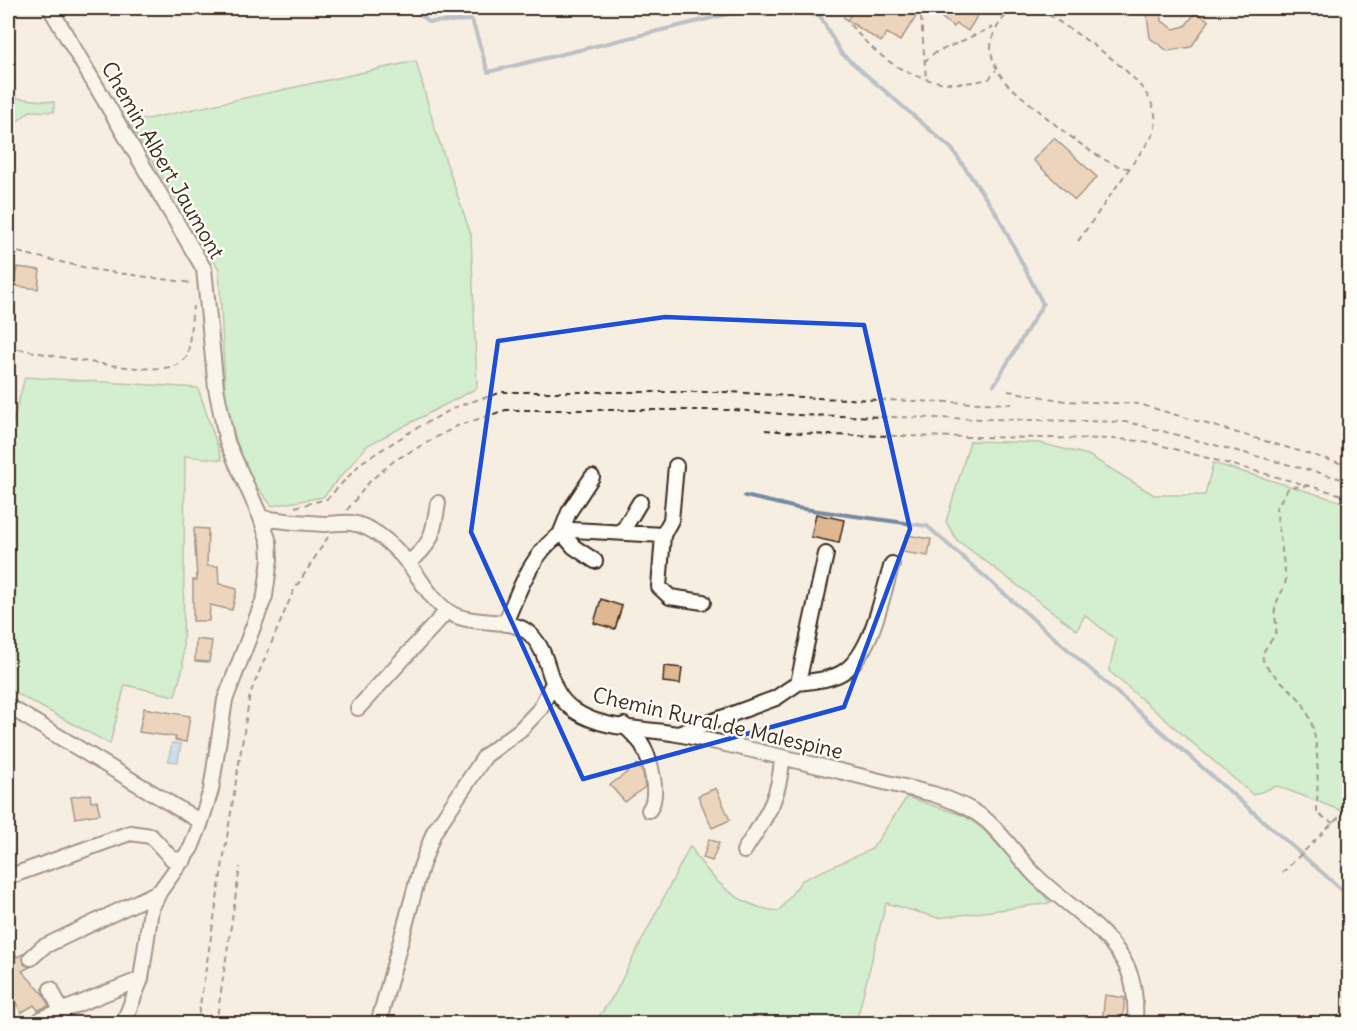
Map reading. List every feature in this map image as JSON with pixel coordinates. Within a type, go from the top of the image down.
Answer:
[{"type":"street","name":"Chemin Albert Jaumont","points":[[50,8],[204,269],[216,388],[227,442],[268,519],[267,587],[259,614],[225,700],[211,790],[191,849],[160,891],[148,918],[141,979],[123,1023]]},
{"type":"street","points":[[676,466],[671,520],[663,535],[659,587],[670,597],[703,602]]},
{"type":"street","points":[[506,624],[543,548],[561,532],[569,512],[592,477]]},
{"type":"street","points":[[622,532],[640,502]]},
{"type":"street","points":[[408,563],[426,548],[432,537],[438,504]]},
{"type":"street","points":[[268,519],[365,527],[380,536],[408,563],[447,611],[358,708]]},
{"type":"street","points":[[561,532],[573,530],[663,535]]},
{"type":"street","points":[[561,532],[574,548],[595,561]]},
{"type":"street","points":[[798,683],[826,554]]},
{"type":"street","points":[[678,734],[776,698],[798,683],[843,673],[856,661],[868,641],[892,564]]},
{"type":"street","name":"Chemin Rural de Malespine","points":[[447,611],[464,619],[506,624],[530,633],[538,643],[558,696],[576,711],[614,725],[678,734],[943,797],[973,811],[987,821],[1036,875],[1106,939],[1121,957],[1131,980],[1136,1023]]},
{"type":"street","points":[[378,1023],[421,867],[434,832],[484,756],[520,730],[540,709],[552,685]]},
{"type":"street","points":[[8,706],[201,822]]},
{"type":"street","points":[[624,725],[642,745],[646,755],[655,797],[649,810]]},
{"type":"street","points":[[744,850],[772,807],[779,787],[782,759]]},
{"type":"street","points":[[8,877],[130,833],[151,836],[172,859],[184,860]]},
{"type":"street","points":[[31,958],[43,947],[160,891]]},
{"type":"street","points":[[41,1019],[141,979]]},
{"type":"street","points":[[51,989],[61,1011]]},
{"type":"path","points":[[837,8],[848,25],[862,35],[874,50],[892,66],[926,78],[964,83],[989,79],[996,70]]},
{"type":"path","points":[[996,8],[1012,8]]},
{"type":"path","points":[[1012,8],[996,26],[991,39],[996,70],[1007,84],[1100,158],[1117,168],[1129,168]]},
{"type":"path","points":[[1040,8],[1120,66],[1139,83],[1156,109],[1158,123],[1153,135],[1076,244]]},
{"type":"path","points":[[921,17],[926,78]]},
{"type":"path","points":[[924,62],[933,54],[996,26]]},
{"type":"path","points":[[8,250],[96,270],[194,282],[194,293]]},
{"type":"path","points":[[8,347],[107,364],[161,368],[174,366],[188,355],[193,303]]},
{"type":"path","points":[[1008,391],[1066,401],[1139,404],[1350,466]]},
{"type":"path","points":[[268,519],[290,509],[327,499],[362,462],[415,429],[458,406],[503,392],[731,392],[815,398],[1015,404]]},
{"type":"path","points":[[197,1023],[250,694],[293,592],[338,523],[370,480],[394,460],[457,426],[506,410],[735,410],[795,415],[1128,422],[1350,481]]},
{"type":"path","points":[[765,430],[827,435],[1119,439],[1149,442],[1350,496]]},
{"type":"path","points":[[1311,486],[1289,487],[1276,508],[1276,524],[1284,560],[1285,590],[1275,607],[1276,634],[1263,652],[1263,662],[1269,671],[1289,686],[1303,703],[1313,724],[1317,813],[1333,823]]},
{"type":"path","points":[[1282,873],[1350,806]]},
{"type":"path","points":[[216,1023],[240,867]]},
{"type":"highlighted area","points":[[665,317],[864,325],[910,529],[844,707],[583,779],[471,532],[498,341]]},
{"type":"green space","points":[[421,8],[471,8],[436,17],[422,11]]},
{"type":"green space","points":[[416,61],[435,129],[471,235],[477,388],[368,445],[323,497],[272,506],[246,473],[226,407],[219,269],[129,123]]},
{"type":"green space","points":[[8,97],[54,102],[54,112],[30,111],[8,129]]},
{"type":"green space","points":[[25,377],[198,388],[222,460],[185,456],[183,667],[175,696],[125,685],[110,744],[8,689],[8,440]]},
{"type":"green space","points":[[970,441],[1040,443],[1088,455],[1154,495],[1205,495],[1213,463],[1349,504],[1350,799],[1340,810],[1277,786],[1253,795],[1109,671],[1116,640],[1085,615],[1077,630],[957,540],[946,522]]},
{"type":"green space","points":[[907,797],[965,816],[984,830],[1051,903],[938,918],[886,903],[856,1023],[594,1023],[614,995],[690,846],[707,870],[727,890],[751,904],[779,911],[802,880],[872,849]]},
{"type":"water","points":[[172,743],[181,744],[178,762],[168,761]]},
{"type":"building","points":[[855,8],[922,8],[900,41],[887,33],[881,42],[847,20]]},
{"type":"building","points":[[929,8],[982,8],[968,31],[956,23],[954,27]]},
{"type":"building","points":[[1146,8],[1161,8],[1162,21],[1174,29],[1185,26],[1196,12],[1209,21],[1191,47],[1168,51],[1150,38]]},
{"type":"building","points":[[1054,138],[1097,177],[1075,200],[1033,160]]},
{"type":"building","points":[[17,267],[40,270],[38,289],[8,285],[8,271],[16,274]]},
{"type":"building","points":[[816,514],[844,520],[839,543],[811,537]]},
{"type":"building","points":[[194,528],[208,529],[207,566],[218,566],[219,584],[237,589],[232,610],[210,605],[209,621],[193,621],[193,580],[197,580]]},
{"type":"building","points":[[907,535],[931,539],[928,556],[902,552]]},
{"type":"building","points":[[601,599],[622,606],[615,629],[594,623]]},
{"type":"building","points":[[196,639],[212,641],[209,662],[195,661]]},
{"type":"building","points":[[664,666],[682,668],[680,684],[663,682]]},
{"type":"building","points":[[144,708],[190,716],[186,742],[175,740],[176,737],[139,732]]},
{"type":"building","points":[[637,765],[643,772],[645,787],[625,802],[610,785]]},
{"type":"building","points":[[716,788],[730,820],[712,828],[698,796]]},
{"type":"building","points":[[90,794],[91,802],[97,801],[100,814],[75,818],[71,797]]},
{"type":"building","points":[[709,839],[719,843],[712,861],[703,858]]},
{"type":"building","points":[[8,938],[17,957],[23,954],[24,964],[30,967],[22,971],[44,995],[49,1006],[38,1010],[34,1005],[21,1013],[13,996],[8,999]]},
{"type":"building","points":[[1105,995],[1125,998],[1122,1023],[1102,1023]]},
{"type":"waterway","points":[[417,8],[419,14],[429,22],[472,20],[488,72],[753,8]]},
{"type":"waterway","points":[[783,8],[820,16],[841,53],[952,149],[998,216],[1043,304],[994,385]]},
{"type":"waterway","points":[[745,496],[797,508],[927,526],[1350,897]]}]
